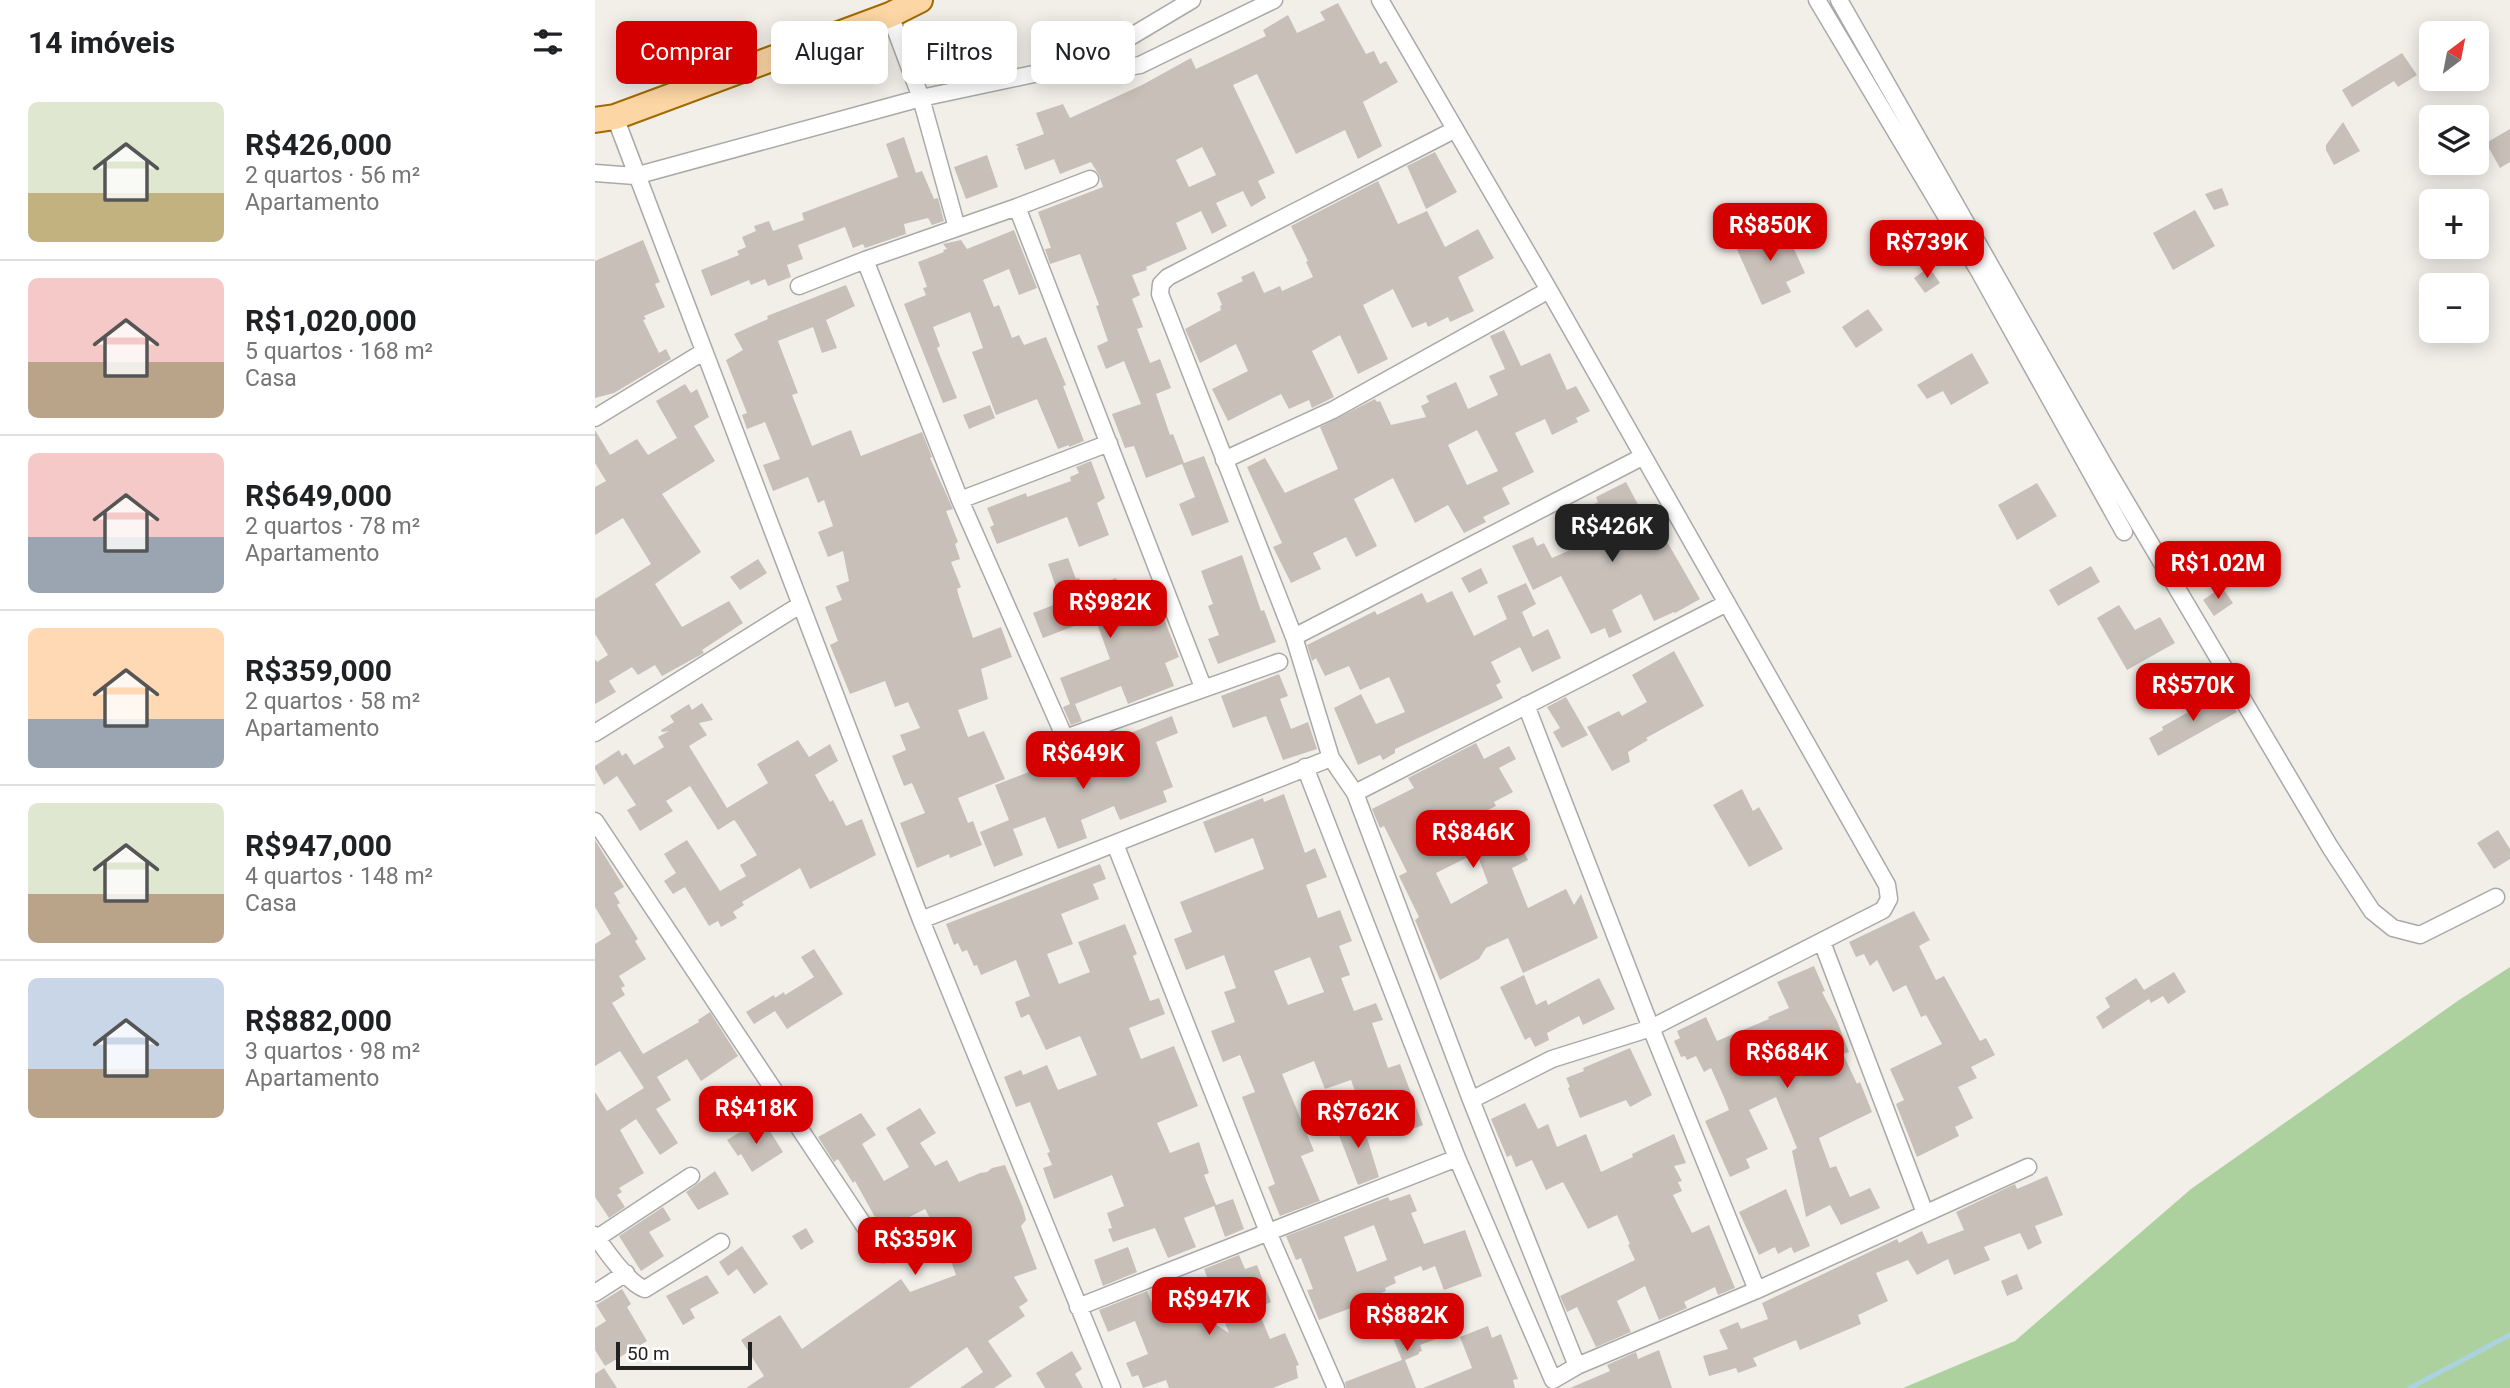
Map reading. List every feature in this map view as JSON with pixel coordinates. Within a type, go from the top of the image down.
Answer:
[{"type":"main road","points":[[605,119],[890,15],[920,0]]},
{"type":"street","points":[[1135,34],[1192,0]]},
{"type":"street","points":[[1135,66],[1273,0]]},
{"type":"street","points":[[1380,0],[1549,290],[1887,885],[1889,899],[1883,910],[1651,1028],[1552,1059],[1471,1100]]},
{"type":"street","points":[[1817,0],[1980,273],[2124,532]]},
{"type":"street","points":[[1839,0],[2104,466],[2330,846],[2372,911],[2393,928],[2420,935],[2496,897]]},
{"type":"street","points":[[890,15],[921,98],[957,228]]},
{"type":"street","points":[[595,173],[635,176],[921,98],[1031,75]]},
{"type":"street","points":[[605,119],[635,176],[921,920],[1112,1388]]},
{"type":"street","points":[[1454,130],[1168,277],[1161,284],[1160,294],[1294,637],[1331,758],[1355,793],[1471,1100],[1577,1366]]},
{"type":"street","points":[[799,285],[1090,178]]},
{"type":"street","points":[[1017,207],[1203,687]]},
{"type":"street","points":[[865,260],[960,500],[1065,738],[1279,662]]},
{"type":"street","points":[[1223,460],[1333,410],[1549,290]]},
{"type":"street","points":[[595,418],[703,352]]},
{"type":"street","points":[[960,500],[1109,443]]},
{"type":"street","points":[[1294,637],[1643,457]]},
{"type":"street","points":[[1355,793],[1727,603]]},
{"type":"street","points":[[595,733],[800,605]]},
{"type":"street","points":[[1526,705],[1651,1028],[1757,1290]]},
{"type":"street","points":[[921,920],[1331,758]]},
{"type":"street","points":[[1305,767],[1457,1158],[1553,1380],[1577,1366],[1757,1290],[2028,1167]]},
{"type":"street","points":[[595,821],[883,1254]]},
{"type":"street","points":[[1115,844],[1268,1232],[1336,1388]]},
{"type":"street","points":[[1822,942],[1925,1213]]},
{"type":"street","points":[[1078,1307],[1457,1158]]},
{"type":"street","points":[[691,1176],[596,1236],[625,1273],[639,1287],[645,1289],[721,1242]]},
{"type":"street","points":[[595,1293],[625,1273]]},
{"type":"green space","points":[[2510,967],[2510,1388],[1903,1388],[2015,1341],[2191,1189]]},
{"type":"building","points":[[1338,3],[1366,54],[1374,51],[1380,64],[1386,61],[1398,82],[1363,102],[1382,146],[1358,159],[1345,130],[1296,154],[1257,74],[1233,85],[1275,173],[1258,181],[1266,198],[1251,207],[1243,191],[1216,203],[1227,226],[1212,234],[1201,211],[1176,223],[1187,249],[1132,275],[1140,295],[1132,299],[1143,327],[1137,329],[1150,363],[1160,359],[1171,388],[1156,394],[1170,435],[1173,434],[1184,463],[1204,456],[1229,522],[1192,536],[1179,504],[1195,497],[1182,464],[1146,478],[1134,446],[1125,448],[1112,414],[1141,404],[1124,361],[1106,369],[1097,346],[1108,341],[1096,306],[1099,305],[1080,254],[1050,264],[1045,249],[1051,248],[1038,212],[1103,187],[1099,175],[1091,162],[1060,174],[1054,159],[1025,170],[1017,148],[1019,147],[1015,145],[1044,134],[1036,113],[1063,104],[1070,118],[1142,85],[1191,58],[1196,69],[1243,47],[1266,36],[1263,30],[1288,15],[1297,33],[1325,20],[1320,12]],"holes":[[[1202,147],[1216,175],[1189,187],[1176,160]]]},
{"type":"building","points":[[2402,53],[2417,75],[2398,87],[2394,81],[2352,107],[2342,90]]},
{"type":"building","points":[[2343,122],[2360,151],[2334,165],[2326,145]]},
{"type":"building","points":[[2510,129],[2510,162],[2500,168],[2489,148],[2489,141]]},
{"type":"building","points":[[904,137],[916,173],[922,171],[934,199],[938,198],[944,221],[932,225],[928,218],[904,224],[906,234],[865,248],[863,244],[853,248],[845,227],[798,245],[803,259],[787,265],[791,277],[768,286],[765,279],[751,285],[749,280],[711,296],[701,270],[739,255],[737,251],[746,247],[742,237],[756,231],[754,226],[769,221],[773,231],[804,220],[802,213],[898,177],[886,144]]},
{"type":"building","points":[[1435,152],[1457,192],[1426,209],[1407,166]]},
{"type":"building","points":[[987,155],[998,187],[966,199],[954,167]]},
{"type":"building","points":[[1378,181],[1398,224],[1427,211],[1445,247],[1478,229],[1494,258],[1458,277],[1474,311],[1450,322],[1448,317],[1428,327],[1426,322],[1412,328],[1393,289],[1363,305],[1388,359],[1358,374],[1340,335],[1312,351],[1334,397],[1312,408],[1309,400],[1289,409],[1281,394],[1228,421],[1212,389],[1248,371],[1236,344],[1200,363],[1185,329],[1221,310],[1222,305],[1217,293],[1243,281],[1241,277],[1254,271],[1264,293],[1280,286],[1282,291],[1313,277],[1291,226]]},
{"type":"building","points":[[2222,188],[2229,205],[2214,210],[2205,194]]},
{"type":"building","points":[[2195,210],[2215,246],[2173,270],[2153,233]]},
{"type":"building","points":[[1782,223],[1805,273],[1786,282],[1791,292],[1762,305],[1735,245]]},
{"type":"building","points":[[1014,230],[1037,288],[1019,295],[1009,269],[983,280],[994,307],[999,305],[1012,338],[1019,335],[1024,345],[1046,337],[1066,385],[1063,386],[1084,441],[1069,447],[1058,449],[1037,399],[996,415],[972,352],[983,348],[970,312],[933,327],[940,346],[937,348],[957,398],[943,403],[904,304],[926,295],[923,288],[927,287],[918,262],[944,252],[943,250],[947,249],[943,244],[961,240],[967,249]]},
{"type":"building","points":[[643,240],[660,282],[655,284],[665,307],[644,316],[646,319],[643,320],[659,353],[666,349],[671,359],[614,393],[595,398],[595,261]]},
{"type":"building","points":[[1929,267],[1940,283],[1925,293],[1914,278]]},
{"type":"building","points":[[846,285],[855,306],[826,320],[837,348],[822,353],[813,327],[778,341],[798,393],[792,395],[812,446],[851,430],[861,456],[922,432],[932,457],[930,458],[953,509],[946,511],[958,542],[955,544],[960,559],[951,562],[961,587],[957,589],[973,638],[1001,627],[1012,657],[981,669],[988,699],[958,710],[968,737],[984,731],[1005,779],[958,798],[968,823],[973,821],[982,845],[950,858],[949,854],[917,868],[900,823],[925,813],[912,783],[904,786],[892,756],[906,750],[900,735],[920,728],[908,702],[895,707],[885,681],[850,694],[830,645],[838,641],[825,607],[842,600],[836,586],[849,581],[843,551],[828,557],[818,532],[833,526],[824,500],[818,503],[808,477],[773,491],[763,465],[780,459],[765,422],[747,429],[742,415],[747,413],[726,360],[743,350],[734,334],[768,319],[767,316]]},
{"type":"building","points":[[1868,309],[1883,330],[1856,348],[1842,327]]},
{"type":"building","points":[[1504,330],[1521,366],[1550,353],[1567,390],[1576,386],[1590,411],[1576,418],[1578,422],[1552,435],[1545,419],[1515,433],[1534,472],[1502,488],[1510,504],[1483,517],[1486,522],[1464,533],[1448,505],[1415,523],[1393,478],[1354,499],[1377,546],[1356,557],[1346,537],[1313,553],[1321,569],[1291,583],[1273,547],[1282,543],[1247,467],[1265,458],[1285,493],[1338,469],[1320,427],[1375,399],[1380,401],[1391,425],[1426,417],[1421,406],[1429,402],[1426,396],[1456,382],[1468,409],[1498,395],[1489,376],[1505,369],[1490,336]],"holes":[[[1477,430],[1498,471],[1467,485],[1448,445]]]},
{"type":"building","points":[[1972,353],[1989,383],[1951,405],[1943,391],[1927,399],[1917,385]]},
{"type":"building","points":[[685,384],[691,393],[697,389],[709,417],[694,426],[715,461],[662,494],[701,552],[655,584],[682,627],[729,601],[743,623],[702,650],[704,653],[662,676],[655,665],[638,675],[632,667],[609,681],[616,692],[595,704],[595,659],[597,662],[608,655],[595,634],[595,599],[651,564],[623,518],[595,535],[595,487],[606,481],[595,463],[595,430],[610,455],[637,439],[648,455],[677,438],[656,401]]},
{"type":"building","points":[[990,405],[995,418],[969,429],[963,415]]},
{"type":"building","points":[[1091,461],[1105,498],[1097,503],[1109,535],[1079,547],[1067,517],[997,544],[990,527],[994,525],[987,508],[1026,493],[1027,497],[1071,481],[1070,477],[1079,473],[1076,467]]},
{"type":"building","points":[[1626,482],[1652,531],[1660,541],[1665,538],[1700,599],[1654,621],[1641,594],[1612,610],[1622,632],[1609,638],[1605,628],[1591,634],[1561,576],[1533,590],[1512,546],[1533,537],[1537,546],[1544,543],[1552,558],[1581,545],[1568,516],[1598,502],[1596,497]]},
{"type":"building","points":[[2037,483],[2057,516],[2017,540],[1998,505]]},
{"type":"building","points":[[1242,555],[1261,611],[1264,610],[1276,642],[1218,664],[1208,639],[1219,635],[1208,606],[1213,604],[1201,571]]},
{"type":"building","points":[[1068,558],[1083,590],[1116,578],[1131,611],[1157,601],[1179,657],[1165,663],[1174,686],[1128,704],[1121,686],[1075,704],[1082,721],[1071,725],[1063,707],[1070,704],[1060,678],[1110,659],[1095,618],[1043,638],[1033,613],[1061,602],[1048,564]]},
{"type":"building","points":[[758,559],[767,573],[740,590],[730,577]]},
{"type":"building","points":[[2091,566],[2100,582],[2058,606],[2049,590]]},
{"type":"building","points":[[1481,568],[1488,583],[1469,593],[1461,578]]},
{"type":"building","points":[[1526,583],[1536,604],[1522,612],[1533,637],[1548,629],[1561,658],[1532,672],[1520,647],[1491,662],[1501,682],[1496,685],[1503,698],[1395,749],[1395,753],[1383,760],[1380,755],[1358,765],[1334,708],[1361,694],[1376,724],[1405,712],[1389,677],[1360,690],[1349,666],[1325,676],[1316,658],[1312,661],[1307,645],[1375,611],[1377,615],[1422,593],[1427,603],[1452,591],[1474,636],[1507,619],[1497,596]]},
{"type":"building","points":[[2222,587],[2233,603],[2214,616],[2203,600]]},
{"type":"building","points":[[2119,605],[2135,630],[2160,617],[2175,643],[2127,670],[2097,618]]},
{"type":"building","points":[[1674,651],[1704,706],[1646,738],[1648,740],[1628,752],[1630,762],[1612,771],[1587,727],[1619,711],[1622,716],[1647,702],[1632,675]]},
{"type":"building","points":[[1279,674],[1288,696],[1280,699],[1291,729],[1308,722],[1317,749],[1283,760],[1266,716],[1233,728],[1221,696]]},
{"type":"building","points":[[2225,691],[2237,712],[2158,756],[2149,738],[2163,730],[2162,727]]},
{"type":"building","points":[[1566,697],[1588,735],[1562,748],[1553,732],[1560,728],[1547,707]]},
{"type":"building","points":[[702,703],[713,720],[699,723],[707,735],[689,746],[727,808],[768,783],[757,764],[798,740],[809,757],[830,744],[838,761],[815,775],[830,802],[833,800],[846,826],[862,819],[876,855],[810,889],[800,868],[742,902],[744,905],[733,912],[737,918],[721,927],[718,921],[709,926],[685,887],[673,894],[664,881],[676,873],[664,854],[687,840],[720,891],[746,876],[740,865],[757,855],[736,822],[734,820],[718,830],[690,786],[666,801],[673,811],[640,831],[627,810],[636,805],[617,776],[604,785],[595,769],[595,766],[619,750],[622,756],[626,753],[634,765],[664,747],[658,737],[669,731],[661,730],[674,722],[670,716],[689,704],[692,710]]},
{"type":"building","points":[[1172,716],[1178,733],[1156,742],[1173,787],[1163,791],[1167,802],[1120,820],[1114,806],[1081,820],[1087,838],[1058,849],[1045,817],[1013,829],[1023,855],[994,867],[980,832],[1009,820],[995,785],[1089,749],[1095,763],[1121,753],[1116,739]]},
{"type":"building","points":[[1476,743],[1484,759],[1509,746],[1516,759],[1499,768],[1513,792],[1494,802],[1496,806],[1464,822],[1476,853],[1436,873],[1451,904],[1488,883],[1477,854],[1515,834],[1528,860],[1512,868],[1528,908],[1566,889],[1574,905],[1581,894],[1598,938],[1523,973],[1508,938],[1486,948],[1479,959],[1440,980],[1415,920],[1419,917],[1399,876],[1407,872],[1384,826],[1380,828],[1372,809],[1414,788],[1408,778]]},
{"type":"building","points":[[1742,789],[1753,811],[1759,807],[1783,849],[1749,867],[1713,805]]},
{"type":"building","points":[[1284,794],[1305,853],[1315,848],[1327,877],[1306,885],[1318,918],[1340,910],[1352,941],[1339,946],[1350,975],[1341,978],[1354,1011],[1376,1003],[1383,1020],[1372,1023],[1388,1068],[1400,1064],[1423,1125],[1402,1133],[1401,1130],[1396,1132],[1389,1116],[1367,1124],[1351,1080],[1325,1089],[1314,1061],[1282,1074],[1314,1151],[1301,1156],[1320,1201],[1280,1216],[1268,1187],[1275,1184],[1242,1097],[1255,1092],[1240,1055],[1223,1062],[1211,1031],[1235,1022],[1224,992],[1236,988],[1224,955],[1186,970],[1174,939],[1192,932],[1180,902],[1264,869],[1253,838],[1215,853],[1203,822],[1263,798],[1264,802]],"holes":[[[1310,957],[1324,992],[1288,1005],[1274,971]]]},
{"type":"building","points":[[2498,830],[2510,849],[2510,859],[2494,869],[2477,843]]},
{"type":"building","points":[[595,840],[624,887],[614,893],[620,903],[617,905],[638,939],[635,941],[646,959],[619,976],[625,986],[621,988],[625,995],[612,1003],[643,1054],[699,1022],[698,1020],[710,1012],[738,1056],[701,1081],[687,1059],[657,1077],[671,1100],[656,1109],[678,1143],[660,1155],[636,1119],[620,1130],[644,1173],[619,1188],[622,1192],[617,1195],[625,1207],[609,1218],[595,1197],[595,1092],[607,1111],[644,1088],[620,1051],[595,1066],[595,944],[611,934],[595,907]]},
{"type":"building","points":[[1100,864],[1106,879],[1093,884],[1099,899],[1061,914],[1073,944],[1047,954],[1059,984],[1090,972],[1078,942],[1125,924],[1137,954],[1133,956],[1150,1001],[1159,998],[1165,1014],[1129,1028],[1141,1059],[1174,1046],[1198,1106],[1157,1123],[1170,1153],[1199,1142],[1209,1173],[1204,1175],[1216,1205],[1233,1199],[1244,1229],[1225,1237],[1214,1206],[1184,1218],[1196,1247],[1168,1258],[1155,1228],[1113,1242],[1108,1229],[1112,1228],[1107,1213],[1124,1206],[1112,1175],[1054,1199],[1043,1168],[1052,1165],[1047,1153],[1050,1152],[1030,1102],[1016,1107],[1004,1077],[1021,1070],[1023,1075],[1047,1065],[1058,1090],[1097,1075],[1080,1036],[1046,1050],[1029,1014],[1021,1018],[1015,1002],[1030,996],[1016,960],[981,975],[967,950],[962,952],[958,943],[954,945],[946,924]]},
{"type":"building","points":[[1914,911],[1930,940],[1919,946],[1936,980],[1944,976],[1980,1041],[1986,1038],[1995,1055],[1971,1067],[1977,1078],[1958,1087],[1973,1118],[1955,1127],[1959,1136],[1917,1157],[1896,1104],[1904,1100],[1890,1069],[1942,1044],[1926,1015],[1921,1017],[1906,985],[1893,992],[1877,960],[1870,966],[1864,954],[1856,957],[1849,942]]},
{"type":"building","points":[[814,949],[843,994],[787,1029],[775,1011],[754,1024],[746,1012],[774,995],[775,998],[784,992],[785,995],[814,977],[801,957]]},
{"type":"building","points":[[1814,966],[1825,991],[1822,992],[1849,1052],[1843,1054],[1857,1084],[1860,1082],[1872,1112],[1819,1138],[1830,1168],[1836,1166],[1850,1197],[1870,1188],[1880,1208],[1841,1225],[1830,1205],[1806,1217],[1792,1151],[1797,1148],[1776,1097],[1749,1110],[1768,1149],[1746,1159],[1750,1168],[1730,1177],[1705,1121],[1729,1110],[1724,1097],[1711,1068],[1704,1072],[1696,1056],[1687,1060],[1685,1056],[1681,1057],[1674,1041],[1680,1038],[1677,1031],[1706,1017],[1717,1041],[1769,1019],[1768,1017],[1789,1008],[1777,982]]},
{"type":"building","points":[[2174,972],[2186,992],[2168,1004],[2163,996],[2151,1003],[2149,999],[2103,1029],[2096,1017],[2110,1007],[2105,998],[2136,978],[2144,990]]},
{"type":"building","points":[[1524,975],[1536,1005],[1546,1000],[1548,1005],[1599,978],[1615,1009],[1583,1025],[1579,1016],[1547,1033],[1549,1040],[1535,1047],[1530,1037],[1525,1040],[1500,987]]},
{"type":"building","points":[[1630,1048],[1652,1095],[1630,1107],[1626,1100],[1580,1118],[1566,1078]]},
{"type":"building","points":[[1525,1103],[1538,1129],[1548,1124],[1557,1147],[1586,1134],[1601,1172],[1674,1134],[1686,1163],[1674,1166],[1682,1181],[1678,1182],[1682,1191],[1673,1195],[1692,1233],[1709,1225],[1735,1288],[1718,1295],[1715,1287],[1684,1302],[1687,1308],[1659,1320],[1645,1286],[1617,1301],[1631,1332],[1596,1347],[1577,1307],[1567,1312],[1560,1296],[1635,1260],[1617,1215],[1588,1229],[1563,1182],[1546,1190],[1532,1160],[1516,1167],[1511,1155],[1507,1157],[1491,1119]]},
{"type":"building","points":[[920,1108],[936,1133],[920,1143],[935,1166],[947,1160],[959,1182],[1005,1165],[1023,1208],[1026,1220],[1021,1226],[1037,1269],[1014,1277],[1028,1301],[1019,1307],[1025,1316],[988,1341],[1012,1376],[994,1388],[960,1388],[983,1372],[967,1347],[909,1388],[746,1388],[764,1376],[741,1340],[780,1315],[802,1349],[901,1279],[910,1292],[956,1275],[950,1258],[962,1253],[945,1226],[937,1231],[925,1209],[890,1227],[876,1219],[855,1181],[853,1183],[838,1159],[834,1162],[818,1137],[861,1113],[876,1135],[862,1144],[884,1181],[909,1167],[886,1128]]},
{"type":"building","points":[[1360,1115],[1379,1177],[1358,1185],[1335,1125]]},
{"type":"building","points":[[756,1122],[766,1125],[783,1152],[752,1172],[741,1154],[738,1156],[727,1140]]},
{"type":"building","points":[[715,1171],[729,1194],[698,1210],[686,1192]]},
{"type":"building","points":[[2047,1176],[2063,1215],[2035,1226],[2042,1243],[2028,1250],[2020,1233],[1984,1247],[1990,1260],[1954,1275],[1948,1259],[1917,1275],[1908,1260],[1876,1273],[1888,1301],[1858,1315],[1861,1324],[1800,1350],[1796,1340],[1753,1358],[1757,1366],[1738,1373],[1736,1368],[1709,1376],[1703,1356],[1728,1349],[1719,1330],[1738,1322],[1741,1329],[1768,1319],[1762,1303],[1897,1239],[1899,1243],[1922,1231],[1928,1244],[1964,1230],[1956,1212],[2015,1184],[2017,1189]]},
{"type":"building","points":[[1786,1189],[1810,1246],[1794,1253],[1791,1247],[1778,1254],[1775,1247],[1759,1255],[1739,1212]]},
{"type":"building","points":[[1410,1194],[1417,1211],[1411,1213],[1424,1244],[1465,1230],[1482,1276],[1444,1290],[1435,1266],[1423,1271],[1421,1266],[1394,1277],[1396,1283],[1385,1288],[1386,1291],[1366,1299],[1367,1302],[1319,1320],[1307,1290],[1313,1289],[1301,1258],[1296,1260],[1286,1236],[1388,1197],[1390,1201]],"holes":[[[1374,1225],[1387,1260],[1357,1272],[1344,1237]]]},
{"type":"building","points":[[663,1207],[671,1220],[649,1232],[664,1256],[641,1271],[619,1236]]},
{"type":"building","points":[[806,1228],[814,1242],[801,1250],[792,1236]]},
{"type":"building","points":[[742,1246],[768,1284],[754,1294],[737,1269],[728,1276],[719,1262]]},
{"type":"building","points":[[1128,1247],[1137,1272],[1103,1286],[1094,1260]]},
{"type":"building","points":[[1239,1255],[1245,1269],[1257,1265],[1271,1302],[1257,1308],[1270,1339],[1285,1333],[1299,1365],[1296,1366],[1298,1378],[1273,1388],[1169,1388],[1166,1380],[1143,1388],[1138,1375],[1132,1377],[1126,1363],[1148,1354],[1135,1321],[1108,1332],[1099,1310],[1147,1291],[1157,1315],[1185,1304],[1190,1318],[1199,1314],[1229,1333],[1204,1269]]},
{"type":"building","points":[[2017,1274],[2023,1289],[2007,1296],[2001,1281]]},
{"type":"building","points":[[707,1275],[719,1293],[690,1309],[695,1318],[683,1325],[666,1296]]},
{"type":"building","points":[[622,1289],[631,1304],[627,1307],[647,1341],[605,1366],[595,1350],[595,1328],[606,1321],[596,1305]]},
{"type":"building","points":[[1450,1309],[1458,1331],[1420,1345],[1422,1351],[1419,1354],[1405,1360],[1416,1388],[1346,1388],[1345,1382],[1402,1360],[1390,1331],[1408,1324],[1409,1327]]},
{"type":"building","points":[[1488,1326],[1492,1338],[1501,1334],[1518,1379],[1513,1380],[1515,1388],[1423,1388],[1472,1368],[1460,1337]]},
{"type":"building","points":[[1659,1350],[1672,1388],[1570,1388],[1610,1371],[1607,1365],[1636,1352],[1638,1359]]},
{"type":"building","points":[[1072,1351],[1082,1369],[1075,1374],[1083,1388],[1045,1388],[1036,1373]]},
{"type":"building","points":[[604,1368],[617,1388],[595,1388],[595,1374]]},
{"type":"waterway","points":[[2410,1388],[2510,1335]]}]
